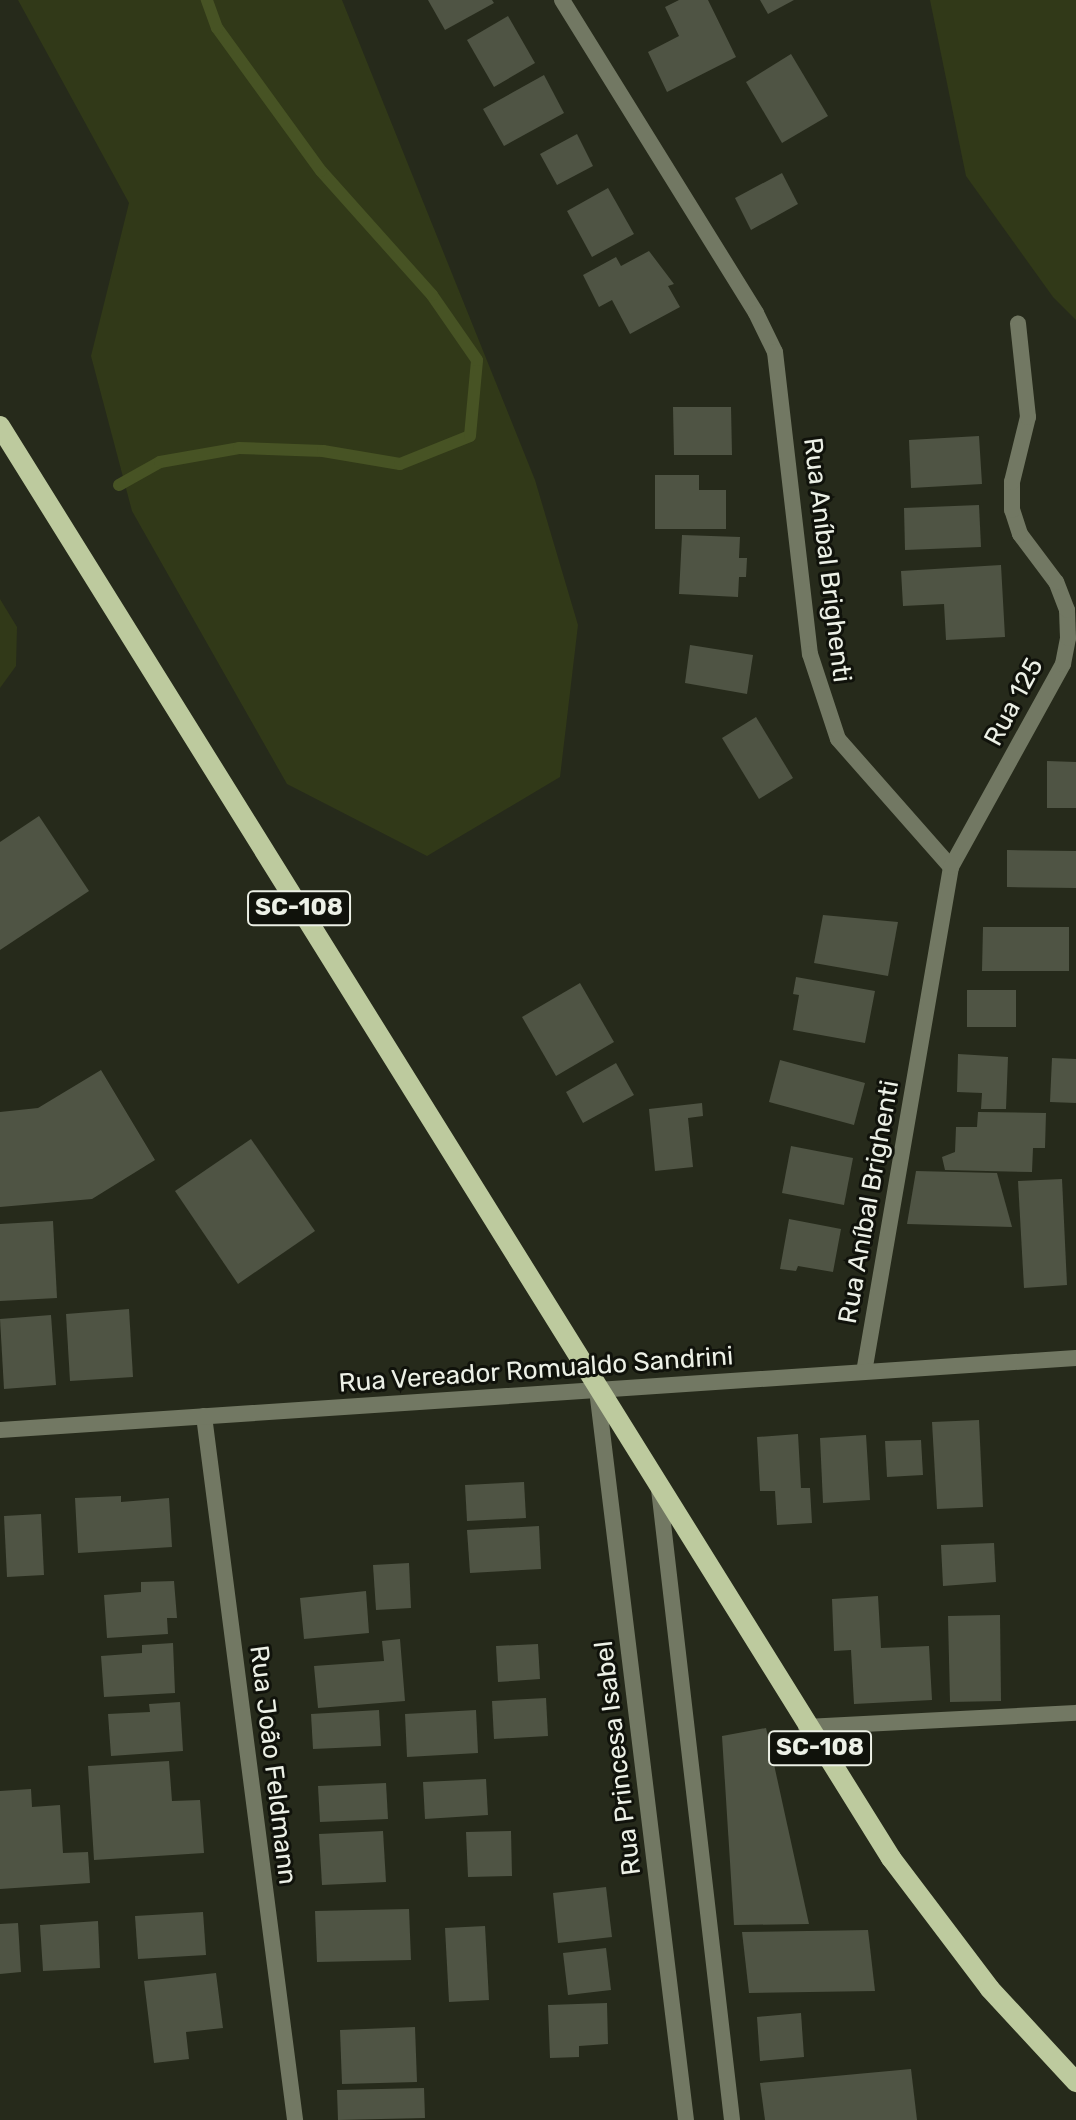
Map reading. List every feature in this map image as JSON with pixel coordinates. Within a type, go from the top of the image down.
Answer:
[{"type":"main road","name":"SC-108","points":[[0,426],[806,1727],[934,1918],[990,1989],[1076,2082]]},
{"type":"street","name":"Rua Aníbal Brighenti","points":[[562,0],[756,313],[775,352],[810,654],[838,739],[951,867],[864,1372]]},
{"type":"street","name":"Rua 125","points":[[951,867],[1063,664],[1068,638],[1067,610],[1056,582],[1020,534],[1012,510],[1012,482],[1028,417],[1018,324]]},
{"type":"street","name":"Rua Vereador Romualdo Sandrini","points":[[0,1430],[1076,1358]]},
{"type":"street","name":"Rua Princesa Isabel","points":[[597,1390],[686,2120]]},
{"type":"street","name":"Rua João Feldmann","points":[[204,1416],[295,2120]]},
{"type":"street","points":[[659,1489],[732,2120]]},
{"type":"street","points":[[806,1727],[1076,1713]]},
{"type":"green space","points":[[18,0],[342,0],[535,480],[578,625],[560,777],[427,856],[287,784],[132,511],[91,356],[129,203]]},
{"type":"green space","points":[[930,0],[1076,0],[1076,320],[1053,297],[966,176]]},
{"type":"green space","points":[[0,599],[17,627],[16,666],[0,688]]},
{"type":"building","points":[[428,0],[492,0],[494,3],[445,30]]},
{"type":"building","points":[[679,0],[708,0],[736,57],[667,92],[648,52],[679,36],[665,7]]},
{"type":"building","points":[[760,0],[794,0],[768,14]]},
{"type":"building","points":[[508,16],[535,63],[494,87],[467,40]]},
{"type":"building","points":[[791,54],[828,116],[782,143],[746,82]]},
{"type":"building","points":[[544,75],[564,113],[504,146],[483,109]]},
{"type":"building","points":[[577,134],[593,166],[557,185],[540,154]]},
{"type":"building","points":[[782,173],[798,204],[751,230],[735,198]]},
{"type":"building","points":[[608,188],[634,234],[592,257],[567,211]]},
{"type":"building","points":[[649,251],[674,284],[668,286],[680,307],[630,334],[612,300],[599,307],[583,275],[616,257],[621,266]]},
{"type":"building","points":[[673,407],[731,407],[732,455],[674,455]]},
{"type":"building","points":[[979,436],[982,484],[911,488],[909,440]]},
{"type":"building","points":[[655,475],[699,475],[699,490],[726,490],[726,529],[655,529]]},
{"type":"building","points":[[979,505],[981,547],[905,550],[904,508]]},
{"type":"building","points":[[682,535],[740,537],[739,558],[747,558],[746,577],[739,577],[738,597],[679,594]]},
{"type":"building","points":[[1001,565],[1005,637],[946,640],[944,604],[903,606],[901,571]]},
{"type":"building","points":[[690,645],[753,655],[747,694],[685,683]]},
{"type":"building","points":[[756,717],[793,778],[759,799],[722,738]]},
{"type":"building","points":[[1047,761],[1076,762],[1076,808],[1047,808]]},
{"type":"building","points":[[39,816],[89,891],[0,950],[0,842]]},
{"type":"building","points":[[1007,850],[1076,851],[1076,888],[1007,887]]},
{"type":"building","points":[[823,915],[898,922],[888,976],[814,963]]},
{"type":"building","points":[[983,927],[1069,927],[1069,971],[982,971]]},
{"type":"building","points":[[796,977],[875,991],[865,1043],[793,1030],[799,995],[793,994]]},
{"type":"building","points":[[580,983],[614,1042],[556,1076],[522,1017]]},
{"type":"building","points":[[967,990],[1016,990],[1016,1027],[967,1027]]},
{"type":"building","points":[[958,1054],[1008,1057],[1006,1109],[981,1109],[982,1093],[957,1092]]},
{"type":"building","points":[[1052,1058],[1076,1059],[1076,1103],[1050,1102]]},
{"type":"building","points":[[780,1060],[865,1083],[854,1125],[769,1102]]},
{"type":"building","points":[[616,1063],[634,1095],[583,1123],[566,1092]]},
{"type":"building","points":[[101,1070],[155,1160],[92,1199],[0,1207],[0,1112],[38,1108]]},
{"type":"building","points":[[702,1103],[703,1116],[688,1118],[693,1167],[655,1171],[649,1109]]},
{"type":"building","points":[[978,1112],[1046,1113],[1045,1148],[1033,1148],[1032,1172],[945,1170],[942,1157],[955,1152],[956,1127],[977,1127]]},
{"type":"building","points":[[251,1139],[315,1231],[238,1284],[175,1191]]},
{"type":"building","points":[[791,1146],[853,1158],[844,1205],[782,1193]]},
{"type":"building","points":[[916,1171],[997,1173],[1012,1227],[907,1224]]},
{"type":"building","points":[[1062,1179],[1067,1285],[1024,1288],[1018,1181]]},
{"type":"building","points":[[789,1219],[841,1229],[833,1272],[798,1266],[796,1271],[780,1269]]},
{"type":"building","points":[[53,1221],[57,1298],[0,1301],[0,1224]]},
{"type":"building","points":[[129,1309],[133,1377],[70,1381],[66,1314]]},
{"type":"building","points":[[51,1315],[56,1385],[4,1389],[0,1319]]},
{"type":"building","points":[[979,1420],[983,1507],[937,1509],[932,1422]]},
{"type":"building","points":[[798,1434],[801,1488],[810,1488],[812,1523],[777,1525],[775,1491],[760,1491],[757,1437]]},
{"type":"building","points":[[866,1435],[870,1500],[823,1503],[820,1438]]},
{"type":"building","points":[[921,1440],[923,1475],[887,1477],[885,1441]]},
{"type":"building","points":[[524,1482],[526,1518],[467,1521],[465,1485]]},
{"type":"building","points":[[121,1496],[121,1502],[169,1498],[172,1547],[78,1553],[75,1498]]},
{"type":"building","points":[[41,1514],[44,1575],[7,1577],[4,1516]]},
{"type":"building","points":[[539,1526],[541,1569],[470,1573],[467,1530]]},
{"type":"building","points":[[994,1543],[996,1582],[943,1586],[941,1545]]},
{"type":"building","points":[[409,1563],[411,1608],[376,1610],[373,1565]]},
{"type":"building","points":[[174,1581],[177,1618],[167,1618],[168,1634],[107,1638],[104,1595],[141,1592],[141,1582]]},
{"type":"building","points":[[366,1591],[369,1633],[304,1639],[300,1598]]},
{"type":"building","points":[[878,1596],[881,1648],[929,1646],[932,1700],[854,1704],[851,1650],[834,1651],[832,1599]]},
{"type":"building","points":[[1000,1615],[1001,1701],[950,1702],[948,1616]]},
{"type":"building","points":[[400,1639],[405,1701],[318,1708],[314,1666],[384,1661],[382,1641]]},
{"type":"building","points":[[173,1643],[175,1693],[104,1697],[101,1656],[142,1653],[142,1645]]},
{"type":"building","points":[[538,1644],[540,1679],[498,1682],[496,1646]]},
{"type":"building","points":[[546,1698],[548,1736],[494,1739],[492,1701]]},
{"type":"building","points":[[180,1702],[183,1751],[111,1756],[108,1714],[150,1712],[149,1704]]},
{"type":"building","points":[[379,1710],[381,1746],[313,1749],[311,1714]]},
{"type":"building","points":[[476,1710],[478,1753],[407,1757],[405,1714]]},
{"type":"building","points":[[766,1728],[809,1924],[734,1925],[722,1736]]},
{"type":"building","points":[[169,1761],[172,1801],[200,1800],[204,1853],[94,1860],[88,1766]]},
{"type":"building","points":[[486,1779],[488,1815],[425,1819],[423,1782]]},
{"type":"building","points":[[386,1783],[388,1819],[320,1822],[318,1786]]},
{"type":"building","points":[[31,1789],[32,1807],[60,1805],[63,1853],[88,1852],[90,1883],[0,1889],[0,1791]]},
{"type":"building","points":[[383,1831],[386,1882],[322,1885],[319,1834]]},
{"type":"building","points":[[511,1831],[512,1876],[468,1877],[466,1832]]},
{"type":"building","points":[[606,1887],[612,1937],[558,1943],[553,1893]]},
{"type":"building","points":[[409,1909],[411,1960],[317,1962],[315,1911]]},
{"type":"building","points":[[203,1912],[206,1955],[138,1959],[135,1916]]},
{"type":"building","points":[[98,1921],[100,1968],[43,1971],[40,1925]]},
{"type":"building","points":[[18,1923],[21,1972],[0,1974],[0,1924]]},
{"type":"building","points":[[485,1926],[489,2000],[449,2002],[445,1928]]},
{"type":"building","points":[[868,1930],[875,1991],[749,1993],[742,1932]]},
{"type":"building","points":[[606,1948],[611,1990],[568,1995],[563,1953]]},
{"type":"building","points":[[216,1973],[223,2028],[186,2032],[189,2059],[154,2063],[144,1981]]},
{"type":"building","points":[[607,2003],[608,2044],[579,2046],[579,2057],[550,2058],[548,2005]]},
{"type":"building","points":[[801,2013],[804,2057],[760,2061],[757,2017]]},
{"type":"building","points":[[415,2027],[417,2082],[342,2084],[340,2030]]},
{"type":"building","points":[[911,2069],[917,2120],[765,2120],[760,2083]]},
{"type":"building","points":[[424,2088],[425,2118],[338,2120],[337,2090]]},
{"type":"waterway","points":[[119,485],[160,462],[239,448],[323,451],[400,464],[470,436],[477,360],[432,295],[321,171],[217,28],[207,0]]}]
